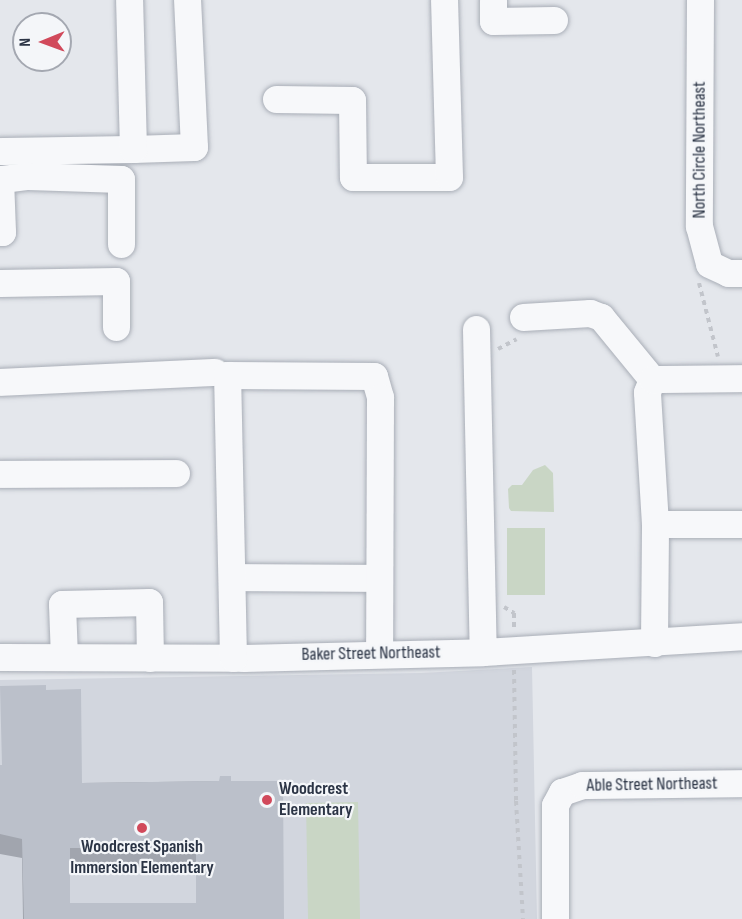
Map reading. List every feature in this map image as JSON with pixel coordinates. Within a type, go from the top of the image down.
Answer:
[{"type":"street","points":[[129,0],[133,149]]},
{"type":"street","points":[[0,151],[194,147],[187,0]]},
{"type":"street","points":[[276,99],[352,100],[353,177],[449,177],[444,0]]},
{"type":"street","points":[[493,0],[493,21],[554,20]]},
{"type":"street","name":"North Circle Northeast","points":[[700,0],[699,226],[710,264]]},
{"type":"street","points":[[0,232],[1,179],[28,176],[121,178],[120,244]]},
{"type":"street","points":[[710,264],[728,273],[742,273]]},
{"type":"street","points":[[0,283],[116,281],[116,327]]},
{"type":"street","points":[[523,317],[590,313],[601,317],[652,379]]},
{"type":"street","points":[[477,329],[483,652]]},
{"type":"street","points":[[0,382],[214,372]]},
{"type":"street","points":[[234,658],[227,375],[374,376],[380,397],[379,654]]},
{"type":"street","points":[[652,379],[732,378]]},
{"type":"street","points":[[652,379],[646,392],[655,524],[654,643]]},
{"type":"street","points":[[0,474],[176,473]]},
{"type":"street","points":[[655,524],[742,524]]},
{"type":"street","points":[[232,577],[379,578]]},
{"type":"street","points":[[64,657],[62,604],[149,602],[150,658]]},
{"type":"street","name":"Baker Street Northeast","points":[[0,657],[234,658],[483,652],[742,636]]},
{"type":"street","name":"Able Street Northeast","points":[[555,919],[555,805],[562,792],[582,785],[742,783]]},
{"type":"path","points":[[710,264],[699,284],[732,378]]},
{"type":"path","points":[[497,353],[498,347],[520,339],[523,317]]},
{"type":"path","points":[[497,603],[514,613],[516,801],[523,919]]},
{"type":"shaded area","name":"Woodcrest Elementary","points":[[532,667],[537,919],[0,919],[0,680],[421,673]]},
{"type":"green space","points":[[545,465],[553,473],[554,512],[511,511],[508,489],[512,485],[522,485],[533,470]]},
{"type":"green space","points":[[507,528],[545,528],[545,595],[507,595]]},
{"type":"green space","points":[[358,802],[360,919],[308,919],[306,803]]},
{"type":"building","name":"Woodcrest Spanish Immersion Elementary","points":[[46,685],[46,690],[81,689],[82,783],[219,781],[220,776],[231,776],[231,781],[283,781],[284,919],[24,919],[22,839],[0,834],[0,765],[2,765],[0,686]],"holes":[[[70,848],[196,848],[196,903],[70,903]]]},
{"type":"place","name":"Woodcrest Elementary","points":[[267,800]]},
{"type":"place","name":"Woodcrest Spanish Immersion Elementary","points":[[142,828]]}]
